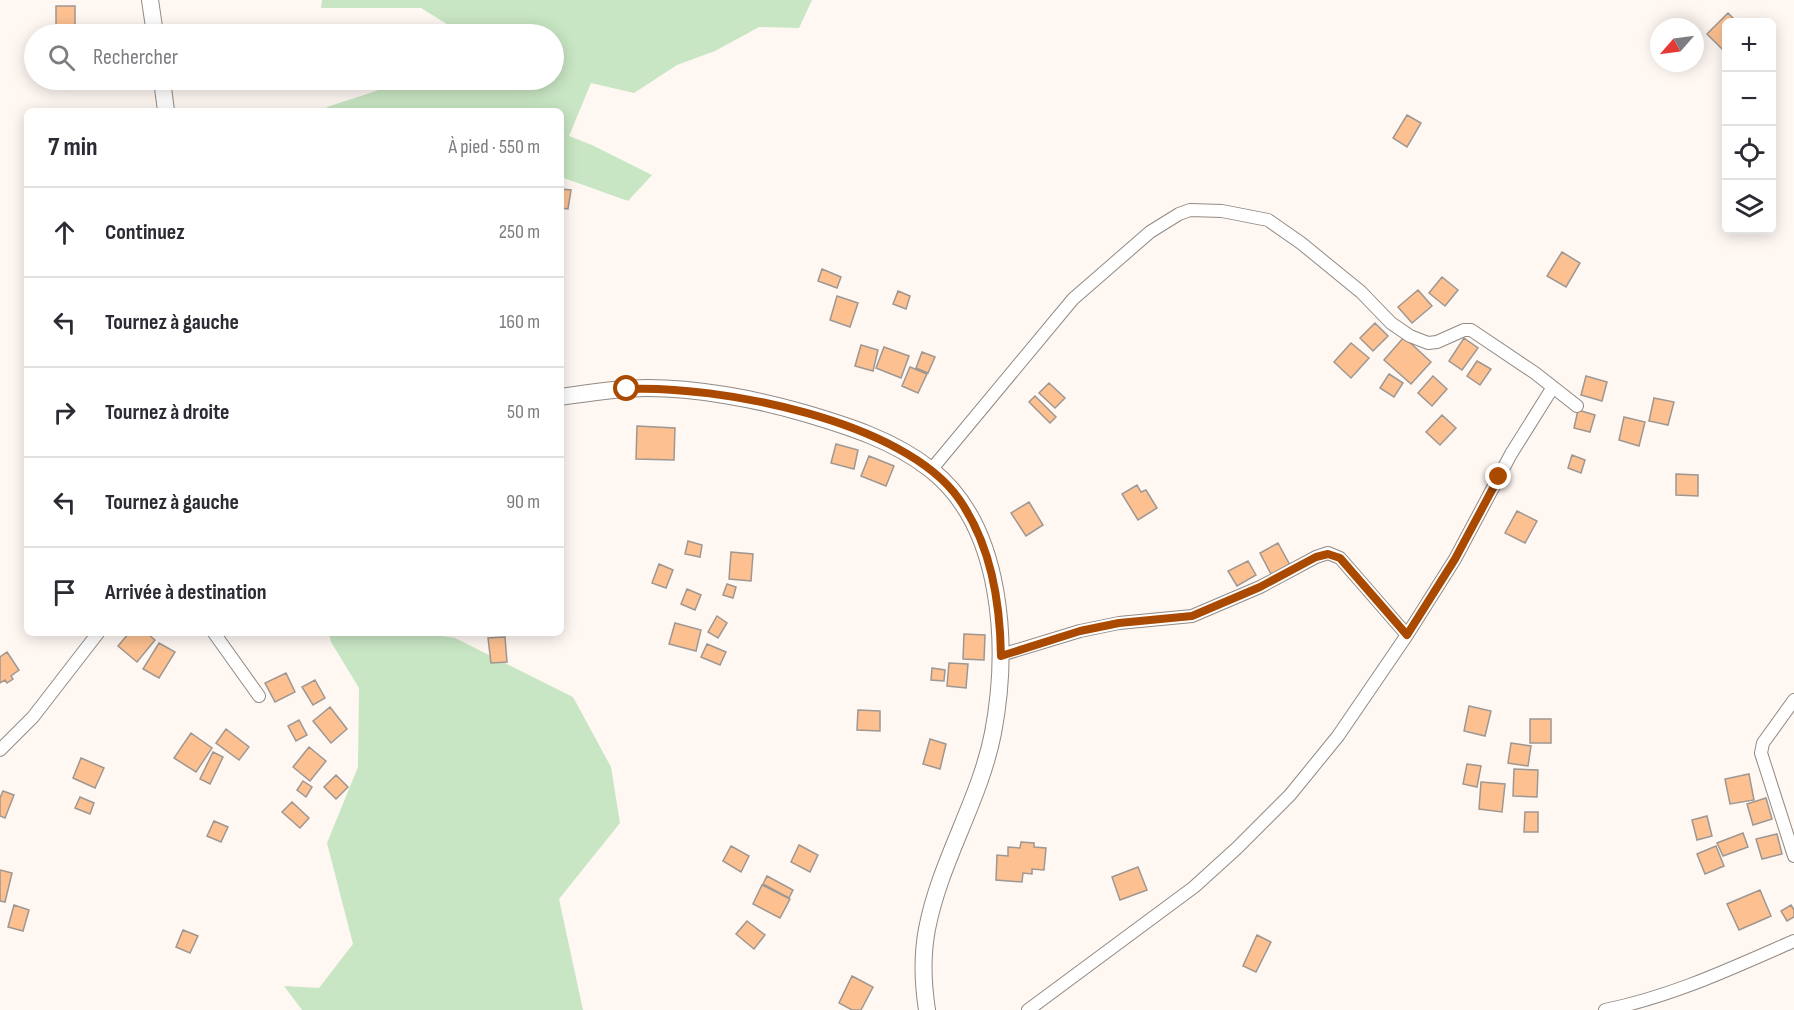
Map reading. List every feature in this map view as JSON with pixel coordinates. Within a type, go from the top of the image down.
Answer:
[{"type":"street","points":[[150,0],[154,24]]},
{"type":"street","points":[[163,90],[166,108]]},
{"type":"street","points":[[932,470],[1073,299],[1150,232],[1190,210],[1231,212],[1268,220],[1302,243],[1361,291],[1391,323],[1410,336],[1428,343],[1437,342],[1464,330],[1471,330],[1511,356],[1577,406]]},
{"type":"street","points":[[1028,1010],[1181,898],[1237,848],[1290,795],[1338,735],[1407,635],[1455,559],[1511,454],[1553,387]]},
{"type":"street","points":[[564,397],[611,390],[653,388],[724,395],[784,407],[867,433],[893,445],[932,470],[958,498],[977,528],[988,557],[996,597],[1001,656],[994,730],[990,748],[934,900],[927,929],[923,973],[927,1010]]},
{"type":"street","points":[[1001,656],[1034,644],[1110,625],[1192,616],[1260,587],[1316,557],[1328,554],[1340,558],[1407,635]]},
{"type":"street","points":[[0,750],[33,717],[96,636]]},
{"type":"street","points":[[216,636],[259,696]]},
{"type":"street","points":[[1794,700],[1763,743],[1761,753],[1794,856]]},
{"type":"street","points":[[1605,1010],[1679,991],[1794,941]]},
{"type":"green space","points":[[322,0],[812,0],[799,28],[759,27],[715,51],[677,65],[634,93],[591,83],[569,136],[652,175],[628,201],[564,178],[564,108],[327,108],[379,90],[564,90],[564,24],[447,24],[421,8],[321,8]]},
{"type":"green space","points":[[330,636],[455,638],[573,697],[611,767],[620,823],[559,899],[583,1010],[302,1010],[284,986],[319,988],[353,944],[327,843],[358,767],[359,688]]},
{"type":"building","points":[[56,6],[75,6],[75,24],[56,24]]},
{"type":"building","points":[[1728,13],[1733,18],[1723,18]]},
{"type":"building","points":[[1722,19],[1722,49],[1707,34]]},
{"type":"building","points":[[1407,115],[1421,123],[1407,147],[1393,138]]},
{"type":"building","points":[[564,189],[571,190],[568,209],[564,208]]},
{"type":"building","points":[[1562,252],[1580,263],[1566,287],[1547,276]]},
{"type":"building","points":[[822,269],[841,277],[837,288],[818,281]]},
{"type":"building","points":[[1442,277],[1458,290],[1445,306],[1429,293]]},
{"type":"building","points":[[1418,290],[1432,306],[1412,323],[1398,307]]},
{"type":"building","points":[[898,291],[910,296],[906,309],[893,304]]},
{"type":"building","points":[[837,296],[858,303],[850,327],[830,320]]},
{"type":"building","points":[[1375,323],[1388,336],[1373,351],[1360,338]]},
{"type":"building","points":[[1404,337],[1431,362],[1411,384],[1384,360]]},
{"type":"building","points":[[1464,338],[1478,348],[1462,370],[1449,361]]},
{"type":"building","points":[[1351,343],[1369,358],[1351,378],[1334,362]]},
{"type":"building","points":[[861,345],[878,350],[873,371],[855,366]]},
{"type":"building","points":[[884,347],[909,356],[901,378],[876,368]]},
{"type":"building","points":[[922,352],[935,357],[928,373],[916,368]]},
{"type":"building","points":[[1477,361],[1491,369],[1480,385],[1467,376]]},
{"type":"building","points":[[910,367],[927,374],[918,393],[902,386]]},
{"type":"building","points":[[1389,374],[1403,383],[1394,397],[1380,388]]},
{"type":"building","points":[[1433,376],[1447,389],[1432,406],[1418,393]]},
{"type":"building","points":[[1586,376],[1607,382],[1602,401],[1581,395]]},
{"type":"building","points":[[1049,383],[1065,398],[1055,408],[1039,393]]},
{"type":"building","points":[[1035,396],[1056,417],[1050,423],[1029,402]]},
{"type":"building","points":[[1654,398],[1674,402],[1668,425],[1649,421]]},
{"type":"building","points":[[1578,410],[1595,415],[1590,432],[1574,428]]},
{"type":"building","points":[[1442,415],[1456,428],[1440,445],[1426,432]]},
{"type":"building","points":[[1624,417],[1645,422],[1639,446],[1619,440]]},
{"type":"building","points":[[637,426],[675,428],[674,460],[636,459]]},
{"type":"building","points":[[836,444],[858,450],[854,469],[831,463]]},
{"type":"building","points":[[1572,455],[1585,460],[1581,473],[1568,468]]},
{"type":"building","points":[[869,456],[894,466],[886,486],[861,476]]},
{"type":"building","points":[[1676,474],[1698,475],[1698,496],[1676,495]]},
{"type":"building","points":[[1137,485],[1141,492],[1146,490],[1157,508],[1138,520],[1122,494]]},
{"type":"building","points":[[1029,502],[1043,525],[1026,536],[1011,513]]},
{"type":"building","points":[[1517,511],[1537,521],[1525,543],[1505,533]]},
{"type":"building","points":[[688,541],[702,545],[700,557],[685,554]]},
{"type":"building","points":[[1278,543],[1291,567],[1272,576],[1260,553]]},
{"type":"building","points":[[731,552],[753,554],[751,581],[729,579]]},
{"type":"building","points":[[1248,561],[1256,575],[1237,586],[1228,571]]},
{"type":"building","points":[[659,564],[673,570],[666,588],[652,583]]},
{"type":"building","points":[[727,584],[736,587],[733,598],[723,595]]},
{"type":"building","points":[[687,589],[701,595],[695,610],[681,604]]},
{"type":"building","points":[[717,616],[727,623],[718,638],[708,632]]},
{"type":"building","points":[[675,623],[701,630],[696,651],[669,644]]},
{"type":"building","points":[[964,634],[985,635],[984,660],[963,659]]},
{"type":"building","points":[[126,636],[150,636],[155,640],[137,662],[118,646]]},
{"type":"building","points":[[505,637],[507,662],[491,663],[488,638]]},
{"type":"building","points":[[159,643],[175,652],[159,678],[143,669]]},
{"type":"building","points":[[707,644],[726,652],[720,665],[701,657]]},
{"type":"building","points":[[7,652],[19,670],[11,676],[13,679],[7,683],[5,680],[0,683],[0,657]]},
{"type":"building","points":[[949,663],[968,664],[966,688],[947,686]]},
{"type":"building","points":[[932,668],[945,670],[944,681],[931,680]]},
{"type":"building","points":[[286,673],[295,692],[275,702],[265,683]]},
{"type":"building","points":[[315,680],[325,698],[313,705],[302,687]]},
{"type":"building","points":[[1469,706],[1491,711],[1485,736],[1464,731]]},
{"type":"building","points":[[330,707],[347,729],[331,743],[313,721]]},
{"type":"building","points":[[858,710],[880,711],[880,731],[857,730]]},
{"type":"building","points":[[1530,719],[1551,719],[1551,743],[1530,743]]},
{"type":"building","points":[[299,720],[307,735],[296,741],[288,726]]},
{"type":"building","points":[[226,729],[249,747],[239,760],[216,743]]},
{"type":"building","points":[[191,733],[212,748],[196,772],[174,758]]},
{"type":"building","points":[[930,739],[946,744],[940,769],[923,764]]},
{"type":"building","points":[[1511,743],[1531,746],[1528,766],[1508,763]]},
{"type":"building","points":[[309,747],[326,761],[310,781],[293,767]]},
{"type":"building","points":[[213,752],[223,757],[210,784],[200,779]]},
{"type":"building","points":[[81,758],[104,768],[95,788],[73,778]]},
{"type":"building","points":[[1467,764],[1481,766],[1477,787],[1463,784]]},
{"type":"building","points":[[1514,769],[1538,770],[1537,797],[1513,796]]},
{"type":"building","points":[[1749,774],[1754,800],[1730,804],[1725,779]]},
{"type":"building","points":[[336,775],[348,787],[336,799],[324,787]]},
{"type":"building","points":[[303,781],[312,787],[306,797],[297,790]]},
{"type":"building","points":[[1481,782],[1505,784],[1502,812],[1479,809]]},
{"type":"building","points":[[3,791],[14,795],[5,818],[0,816],[0,798]]},
{"type":"building","points":[[80,797],[94,803],[90,814],[75,808]]},
{"type":"building","points":[[1766,798],[1772,819],[1753,825],[1747,804]]},
{"type":"building","points":[[292,802],[309,818],[300,828],[282,812]]},
{"type":"building","points":[[1525,812],[1538,812],[1538,832],[1524,832]]},
{"type":"building","points":[[1707,816],[1712,836],[1697,840],[1692,820]]},
{"type":"building","points":[[214,821],[228,827],[221,842],[207,836]]},
{"type":"building","points":[[1743,833],[1748,847],[1723,856],[1717,843]]},
{"type":"building","points":[[1777,834],[1782,854],[1762,859],[1756,839]]},
{"type":"building","points":[[1021,842],[1034,843],[1034,847],[1046,848],[1044,870],[1032,869],[1032,874],[1023,873],[1022,882],[996,880],[997,855],[1008,856],[1008,847],[1020,848]]},
{"type":"building","points":[[799,845],[818,855],[810,872],[791,862]]},
{"type":"building","points":[[731,846],[749,856],[741,872],[723,861]]},
{"type":"building","points":[[1716,846],[1724,866],[1705,874],[1697,854]]},
{"type":"building","points":[[1138,867],[1147,890],[1120,900],[1112,877]]},
{"type":"building","points":[[0,870],[12,873],[5,902],[0,901]]},
{"type":"building","points":[[767,876],[793,890],[789,898],[763,884]]},
{"type":"building","points":[[762,885],[790,899],[780,918],[753,904]]},
{"type":"building","points":[[1760,890],[1771,916],[1739,930],[1727,904]]},
{"type":"building","points":[[14,905],[29,910],[23,931],[8,927]]},
{"type":"building","points":[[1791,905],[1794,917],[1787,921],[1781,911]]},
{"type":"building","points":[[747,921],[765,935],[754,949],[736,934]]},
{"type":"building","points":[[183,930],[198,936],[190,953],[176,947]]},
{"type":"building","points":[[1257,935],[1271,942],[1256,972],[1243,966]]},
{"type":"building","points":[[852,976],[873,987],[861,1010],[852,1010],[839,1003]]},
{"type":"route","points":[[627,389],[653,388],[724,395],[784,407],[867,433],[893,445],[932,470],[958,498],[977,528],[988,557],[996,597],[1001,656],[1080,631],[1119,623],[1192,616],[1260,587],[1316,557],[1328,554],[1340,558],[1407,635],[1455,559],[1499,477]]}]
